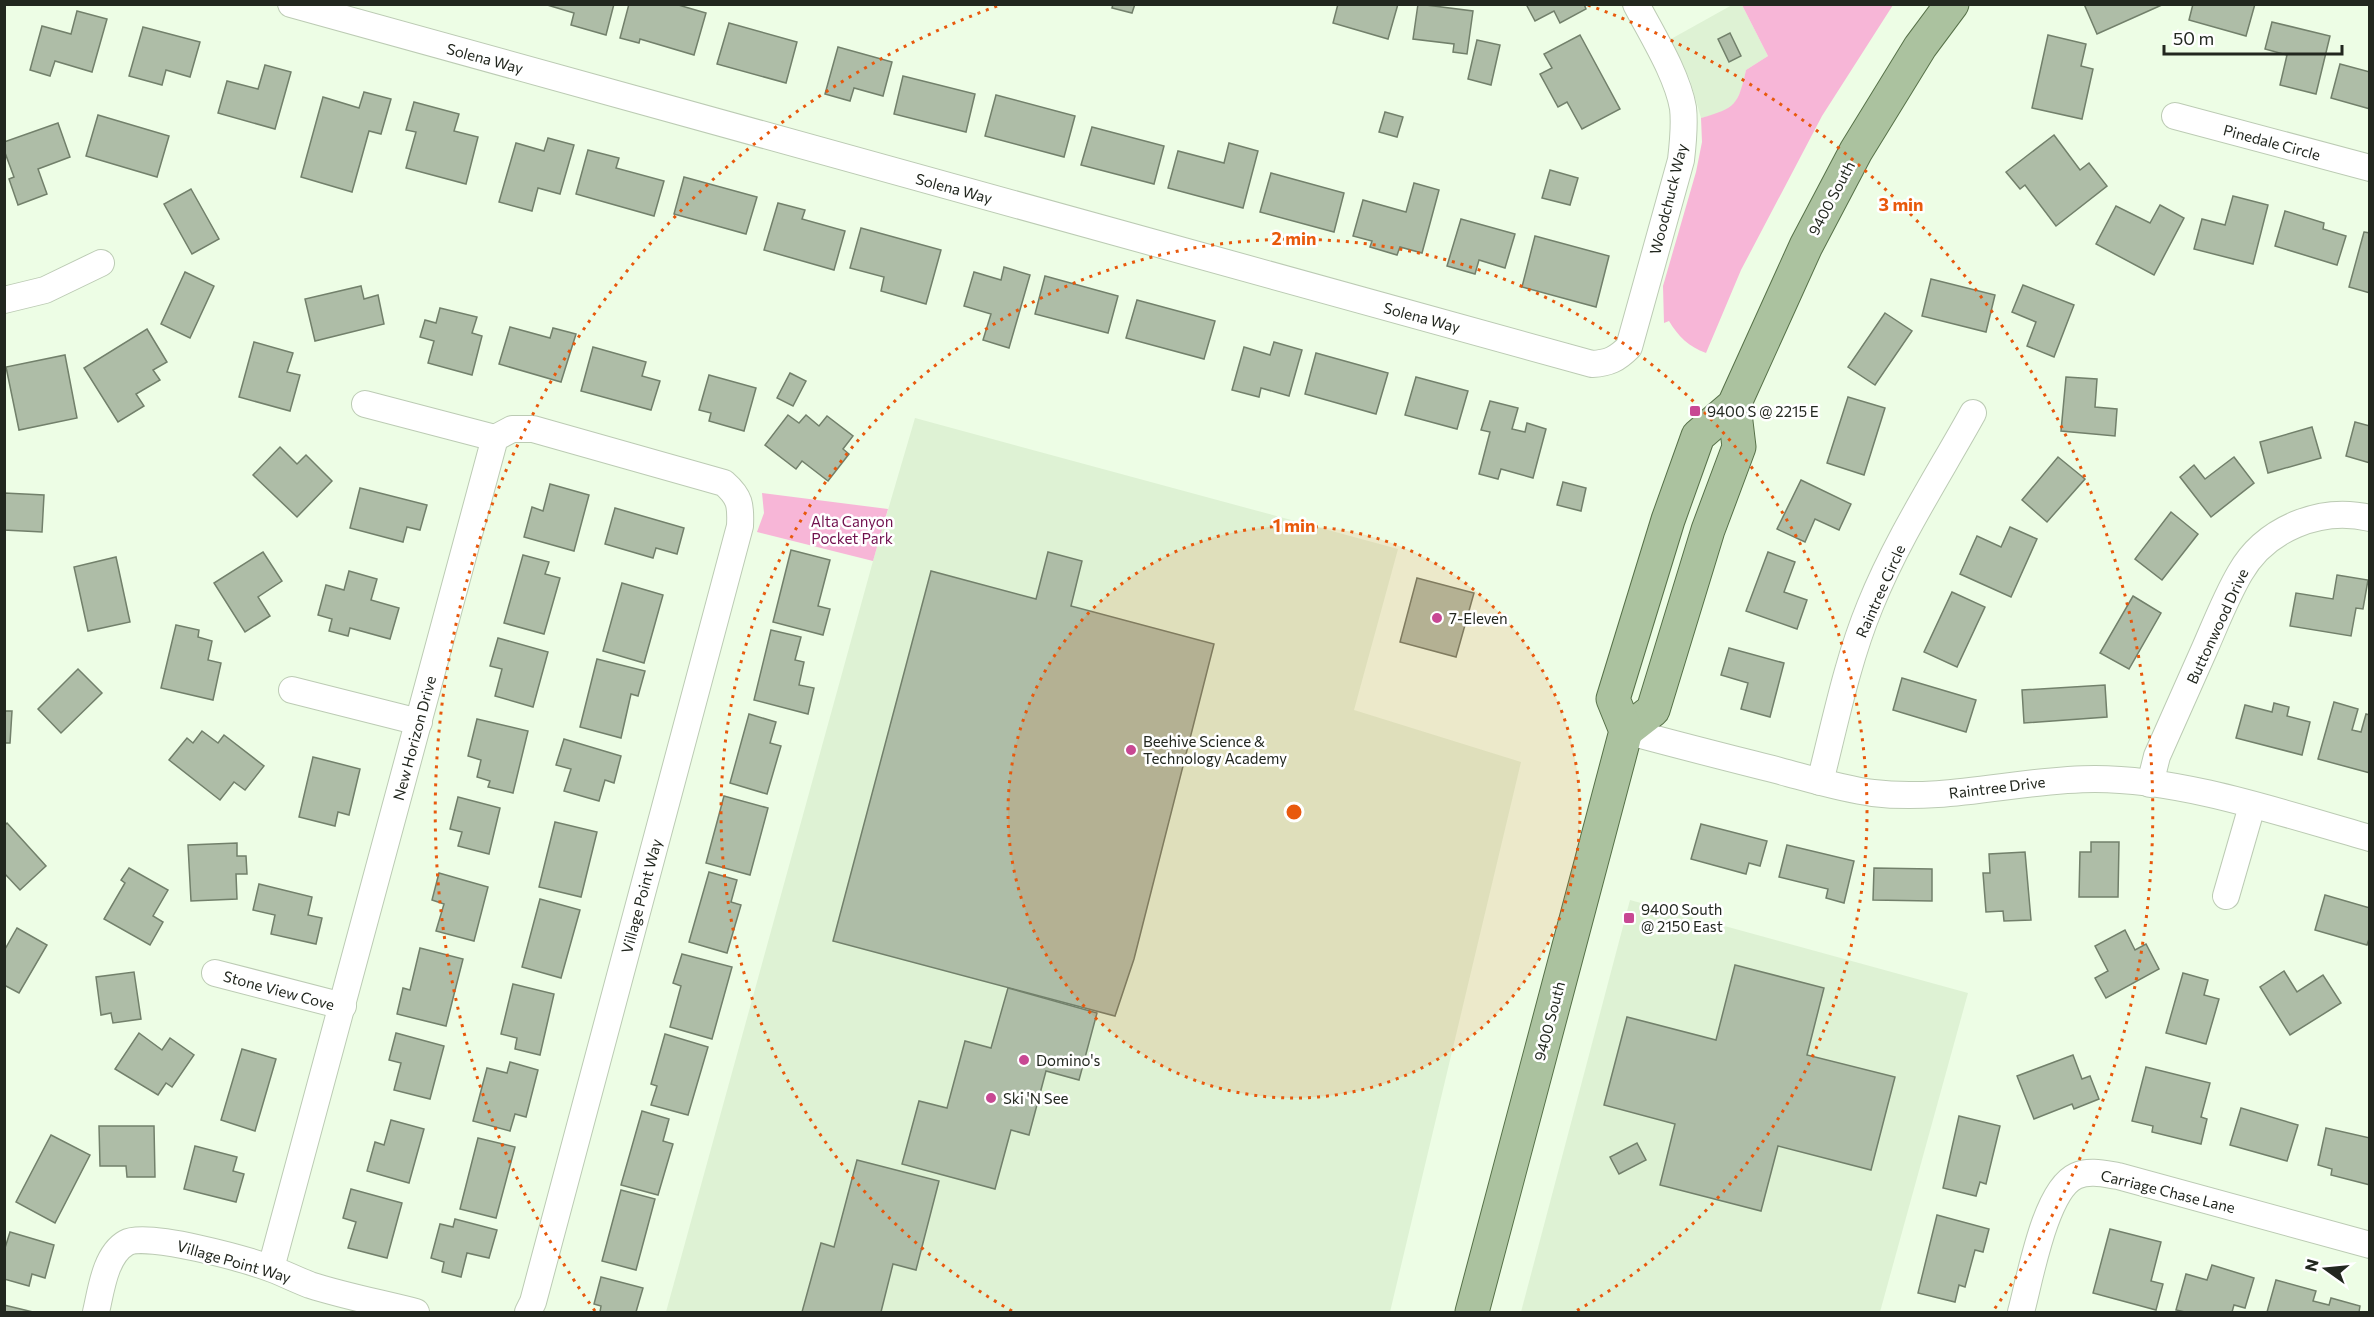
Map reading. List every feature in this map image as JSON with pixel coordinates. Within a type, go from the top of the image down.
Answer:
[{"type":"main road","name":"9400 South","points":[[1472,1312],[1626,730],[1653,710],[1708,530],[1739,447],[1734,405],[1796,268],[1856,151],[1920,47],[1952,4]]},
{"type":"street","name":"Solena Way","points":[[291,4],[1592,364],[1617,359]]},
{"type":"street","name":"Woodchuck Way","points":[[1617,359],[1629,347],[1681,160],[1684,134],[1683,107],[1675,81],[1636,4]]},
{"type":"street","name":"Pinedale Circle","points":[[2175,116],[2370,168]]},
{"type":"street","points":[[4,300],[45,290],[101,263]]},
{"type":"street","points":[[365,404],[495,438]]},
{"type":"street","name":"Raintree Circle","points":[[1820,782],[1852,659],[1870,606],[1894,556],[1973,413]]},
{"type":"street","name":"Village Point Way","points":[[495,438],[512,429],[533,429],[724,483],[736,493],[740,509],[740,526],[533,1302],[528,1312]]},
{"type":"street","name":"New Horizon Drive","points":[[271,1268],[495,438]]},
{"type":"street","name":"Buttonwood Drive","points":[[2150,784],[2157,756],[2227,598],[2240,571],[2258,549],[2278,533],[2299,523],[2320,517],[2342,515],[2370,518]]},
{"type":"street","points":[[292,690],[418,722]]},
{"type":"street","name":"Raintree Drive","points":[[1626,730],[1820,782],[1873,793],[1933,795],[2044,781],[2096,779],[2192,791],[2370,838]]},
{"type":"street","points":[[2226,896],[2252,806]]},
{"type":"street","name":"Stone View Cove","points":[[215,973],[343,1006]]},
{"type":"street","name":"Carriage Chase Lane","points":[[2021,1312],[2049,1209],[2061,1188],[2076,1175],[2096,1172],[2118,1176],[2370,1245]]},
{"type":"street","name":"Village Point Way","points":[[96,1312],[106,1274],[114,1255],[126,1243],[146,1239],[168,1242],[271,1268],[310,1284],[416,1312]]},
{"type":"shaded area","points":[[1732,5],[1742,5],[1768,56],[1746,70],[1742,88],[1734,106],[1721,113],[1701,118],[1690,80],[1671,39]]},
{"type":"shaded area","points":[[915,418],[1398,549],[1354,710],[1521,762],[1390,1312],[666,1312],[873,561]]},
{"type":"shaded area","points":[[1630,900],[1968,993],[1880,1312],[1521,1312]]},
{"type":"green space","points":[[1742,5],[1893,5],[1822,116],[1741,270],[1706,353],[1694,348],[1684,340],[1669,321],[1664,323],[1663,286],[1696,172],[1702,142],[1701,118],[1729,108],[1741,91],[1746,70],[1768,56]]},
{"type":"green space","name":"Alta Canyon Pocket Park","points":[[762,493],[888,509],[873,561],[757,532],[764,513]]},
{"type":"building","points":[[544,4],[614,4],[606,35],[571,25],[574,13]]},
{"type":"building","points":[[629,4],[675,4],[706,13],[694,55],[640,39],[639,43],[620,38]]},
{"type":"building","points":[[1113,4],[1135,4],[1132,13],[1112,8]]},
{"type":"building","points":[[1338,4],[1398,4],[1388,39],[1333,23]]},
{"type":"building","points":[[1418,4],[1473,11],[1467,54],[1453,52],[1454,44],[1413,39]]},
{"type":"building","points":[[1526,4],[1584,4],[1586,9],[1560,23],[1554,11],[1535,21]]},
{"type":"building","points":[[2084,4],[2164,4],[2097,34]]},
{"type":"building","points":[[2193,4],[2255,4],[2246,36],[2189,20]]},
{"type":"building","points":[[77,11],[107,19],[92,72],[55,61],[50,76],[30,70],[42,26],[71,34]]},
{"type":"building","points":[[2272,22],[2330,36],[2316,94],[2280,85],[2287,55],[2265,49]]},
{"type":"building","points":[[729,23],[797,42],[786,83],[717,64]]},
{"type":"building","points":[[143,27],[200,42],[190,77],[166,70],[162,85],[129,76]]},
{"type":"building","points":[[1730,33],[1741,56],[1729,62],[1718,39]]},
{"type":"building","points":[[1580,35],[1620,109],[1582,129],[1567,102],[1558,107],[1540,74],[1552,68],[1544,54]]},
{"type":"building","points":[[2048,35],[2086,44],[2081,66],[2093,69],[2082,119],[2032,108]]},
{"type":"building","points":[[1477,40],[1500,45],[1491,85],[1468,79]]},
{"type":"building","points":[[838,47],[892,62],[883,96],[854,88],[850,101],[825,94]]},
{"type":"building","points":[[2340,64],[2370,72],[2370,109],[2331,98]]},
{"type":"building","points":[[265,65],[291,72],[275,129],[218,113],[227,81],[258,89]]},
{"type":"building","points":[[903,76],[975,94],[966,132],[894,114]]},
{"type":"building","points":[[364,92],[391,99],[381,134],[369,131],[352,192],[301,177],[323,97],[359,108]]},
{"type":"building","points":[[996,95],[1075,116],[1064,157],[985,136]]},
{"type":"building","points":[[414,102],[459,114],[454,131],[478,137],[466,184],[406,168],[416,132],[406,130]]},
{"type":"building","points":[[1385,112],[1403,117],[1397,137],[1379,132]]},
{"type":"building","points":[[98,115],[169,136],[157,177],[86,156]]},
{"type":"building","points":[[58,123],[70,157],[38,169],[47,194],[18,205],[9,179],[14,177],[4,150],[4,142]]},
{"type":"building","points":[[1092,127],[1164,146],[1154,184],[1081,165]]},
{"type":"building","points":[[2054,135],[2080,170],[2089,163],[2107,186],[2056,226],[2025,185],[2020,189],[2006,172]]},
{"type":"building","points":[[548,138],[574,145],[560,194],[538,188],[532,211],[499,202],[516,143],[544,151]]},
{"type":"building","points":[[1229,143],[1258,151],[1243,208],[1168,188],[1178,151],[1224,163]]},
{"type":"building","points":[[588,150],[619,158],[616,168],[664,181],[654,216],[576,194]]},
{"type":"building","points":[[1550,170],[1578,178],[1570,205],[1542,198]]},
{"type":"building","points":[[1271,173],[1344,193],[1334,232],[1260,212]]},
{"type":"building","points":[[684,177],[757,197],[746,234],[674,214]]},
{"type":"building","points":[[1414,183],[1439,190],[1422,253],[1400,247],[1397,255],[1370,247],[1372,241],[1353,236],[1363,200],[1406,212]]},
{"type":"building","points":[[191,189],[219,239],[192,254],[164,204]]},
{"type":"building","points":[[2233,196],[2268,205],[2253,264],[2194,249],[2202,219],[2225,225]]},
{"type":"building","points":[[778,203],[805,210],[802,219],[845,231],[834,270],[764,250]]},
{"type":"building","points":[[2160,205],[2184,218],[2154,275],[2096,244],[2116,206],[2150,223]]},
{"type":"building","points":[[2285,211],[2324,223],[2323,229],[2346,236],[2337,265],[2275,246]]},
{"type":"building","points":[[1461,219],[1515,234],[1505,268],[1479,260],[1475,274],[1447,266]]},
{"type":"building","points":[[861,228],[941,250],[926,304],[881,291],[884,277],[850,268]]},
{"type":"building","points":[[2364,232],[2370,233],[2370,293],[2349,287]]},
{"type":"building","points":[[1535,236],[1609,256],[1596,307],[1522,287]]},
{"type":"building","points":[[1004,267],[1030,275],[1009,348],[983,340],[991,314],[964,306],[974,272],[1001,280]]},
{"type":"building","points":[[185,272],[214,286],[190,338],[161,324]]},
{"type":"building","points":[[1045,276],[1118,296],[1108,333],[1035,314]]},
{"type":"building","points":[[1931,279],[1995,295],[1986,332],[1922,316]]},
{"type":"building","points":[[2023,285],[2074,305],[2054,357],[2027,346],[2036,322],[2012,312]]},
{"type":"building","points":[[361,286],[364,299],[378,295],[384,324],[315,341],[305,299]]},
{"type":"building","points":[[1137,300],[1215,321],[1204,359],[1126,338]]},
{"type":"building","points":[[440,308],[477,317],[472,333],[482,336],[472,375],[428,363],[434,341],[420,337],[425,320],[436,323]]},
{"type":"building","points":[[1885,313],[1912,331],[1875,385],[1848,367]]},
{"type":"building","points":[[510,327],[550,338],[553,328],[576,334],[561,382],[499,364]]},
{"type":"building","points":[[147,329],[167,362],[153,370],[160,380],[136,394],[144,406],[118,422],[84,368]]},
{"type":"building","points":[[254,342],[293,353],[287,372],[300,375],[290,411],[239,397]]},
{"type":"building","points":[[1274,342],[1302,350],[1289,396],[1261,388],[1259,397],[1232,390],[1244,347],[1270,355]]},
{"type":"building","points":[[593,347],[646,362],[642,376],[660,381],[651,410],[581,391]]},
{"type":"building","points":[[1316,353],[1388,373],[1376,414],[1305,394]]},
{"type":"building","points":[[65,355],[77,418],[19,430],[6,367]]},
{"type":"building","points":[[790,373],[806,381],[793,406],[777,398]]},
{"type":"building","points":[[709,375],[756,388],[744,431],[709,421],[711,413],[699,410]]},
{"type":"building","points":[[1416,377],[1468,391],[1457,429],[1405,415]]},
{"type":"building","points":[[2066,377],[2097,379],[2095,407],[2117,409],[2115,436],[2061,431]]},
{"type":"building","points":[[1848,397],[1885,408],[1864,475],[1827,463]]},
{"type":"building","points":[[1490,401],[1518,408],[1512,429],[1525,432],[1527,423],[1546,429],[1533,478],[1501,469],[1498,479],[1479,474],[1490,432],[1481,430]]},
{"type":"building","points":[[788,415],[799,423],[806,415],[819,426],[827,416],[853,436],[843,449],[849,454],[828,481],[802,461],[796,469],[765,445]]},
{"type":"building","points":[[2355,422],[2370,426],[2370,463],[2346,456]]},
{"type":"building","points":[[2312,427],[2321,458],[2268,473],[2260,442]]},
{"type":"building","points":[[280,447],[297,464],[306,455],[332,481],[297,517],[253,475]]},
{"type":"building","points":[[2058,457],[2085,479],[2047,522],[2022,500]]},
{"type":"building","points":[[2234,457],[2254,483],[2211,517],[2180,477],[2194,465],[2205,479]]},
{"type":"building","points":[[1801,480],[1851,504],[1839,530],[1815,519],[1805,542],[1777,529]]},
{"type":"building","points":[[1563,482],[1586,488],[1581,511],[1557,505]]},
{"type":"building","points":[[550,484],[589,495],[574,551],[524,537],[532,507],[543,511]]},
{"type":"building","points":[[360,488],[427,505],[420,530],[407,527],[403,542],[350,528]]},
{"type":"building","points":[[4,493],[44,495],[42,532],[4,530]]},
{"type":"building","points":[[615,508],[684,528],[677,554],[656,548],[653,558],[605,544]]},
{"type":"building","points":[[2171,512],[2198,534],[2162,580],[2135,559]]},
{"type":"building","points":[[2010,527],[2037,539],[2011,597],[1960,574],[1977,536],[2001,547]]},
{"type":"building","points":[[791,550],[830,560],[818,606],[830,609],[823,635],[773,622]]},
{"type":"building","points":[[263,552],[282,581],[258,597],[270,616],[245,632],[214,583]]},
{"type":"building","points":[[1048,552],[1082,561],[1071,606],[1214,644],[1134,959],[1115,1016],[833,941],[931,571],[1036,599]]},
{"type":"building","points":[[1768,552],[1795,562],[1784,592],[1807,600],[1797,629],[1746,611]]},
{"type":"building","points":[[523,555],[549,562],[545,574],[560,578],[544,634],[504,623]]},
{"type":"building","points":[[116,557],[130,622],[88,631],[74,567]]},
{"type":"building","points":[[349,571],[377,579],[371,600],[399,608],[390,639],[350,628],[348,636],[329,631],[332,619],[318,615],[326,585],[344,590]]},
{"type":"building","points":[[2337,575],[2368,580],[2363,609],[2356,608],[2351,636],[2290,626],[2296,593],[2333,599]]},
{"type":"building","name":"7-Eleven","points":[[1417,578],[1474,593],[1456,657],[1400,642]]},
{"type":"building","points":[[622,583],[663,595],[644,663],[603,651]]},
{"type":"building","points":[[1952,592],[1985,607],[1957,667],[1924,652]]},
{"type":"building","points":[[2133,596],[2161,613],[2129,669],[2100,653]]},
{"type":"building","points":[[176,625],[199,630],[198,637],[212,641],[208,660],[221,663],[213,700],[161,688]]},
{"type":"building","points":[[771,630],[801,637],[795,660],[804,662],[799,685],[814,688],[808,714],[754,700]]},
{"type":"building","points":[[498,638],[548,652],[533,707],[495,696],[502,669],[490,666]]},
{"type":"building","points":[[1729,648],[1784,663],[1770,717],[1741,709],[1748,683],[1721,675]]},
{"type":"building","points":[[597,659],[645,671],[638,696],[631,694],[621,738],[580,727]]},
{"type":"building","points":[[78,669],[102,693],[61,733],[38,709]]},
{"type":"building","points":[[1902,678],[1976,700],[1966,732],[1893,710]]},
{"type":"building","points":[[2105,685],[2107,717],[2024,723],[2022,690]]},
{"type":"building","points":[[2334,702],[2358,709],[2352,730],[2361,732],[2366,714],[2370,715],[2370,773],[2318,759]]},
{"type":"building","points":[[2274,703],[2289,707],[2287,716],[2310,722],[2302,755],[2236,738],[2245,705],[2272,712]]},
{"type":"building","points":[[4,711],[12,711],[10,743],[4,743]]},
{"type":"building","points":[[749,714],[776,722],[770,743],[781,746],[767,794],[730,783]]},
{"type":"building","points":[[477,719],[528,731],[513,793],[488,787],[490,781],[477,777],[481,760],[468,756]]},
{"type":"building","points":[[202,731],[218,743],[224,735],[264,766],[245,790],[234,782],[220,800],[169,760],[187,738],[193,743]]},
{"type":"building","points":[[564,739],[621,756],[614,783],[605,780],[599,801],[564,791],[571,769],[556,765]]},
{"type":"building","points":[[313,757],[360,769],[349,815],[338,812],[335,826],[299,817]]},
{"type":"building","points":[[724,796],[768,808],[750,875],[706,863]]},
{"type":"building","points":[[458,797],[500,808],[489,854],[458,846],[462,832],[450,829]]},
{"type":"building","points":[[555,822],[597,832],[581,897],[539,887]]},
{"type":"building","points":[[7,823],[46,866],[20,890],[4,873],[4,826]]},
{"type":"building","points":[[1701,824],[1767,841],[1760,866],[1749,863],[1746,874],[1691,859]]},
{"type":"building","points":[[2091,842],[2119,842],[2118,897],[2079,897],[2080,852],[2091,852]]},
{"type":"building","points":[[237,843],[237,856],[246,856],[247,874],[236,874],[237,899],[191,901],[188,845]]},
{"type":"building","points":[[1787,845],[1854,861],[1844,903],[1826,898],[1828,889],[1779,877]]},
{"type":"building","points":[[2025,852],[2031,920],[2004,921],[2003,911],[1986,912],[1983,873],[1990,873],[1989,854]]},
{"type":"building","points":[[129,868],[168,890],[153,916],[163,922],[150,945],[104,919],[125,883],[121,880]]},
{"type":"building","points":[[1874,868],[1932,869],[1932,901],[1873,900]]},
{"type":"building","points":[[709,872],[737,880],[731,902],[741,905],[727,953],[689,942]]},
{"type":"building","points":[[439,873],[488,887],[474,941],[436,931],[444,904],[432,900]]},
{"type":"building","points":[[259,884],[312,897],[308,915],[322,918],[316,944],[271,934],[275,915],[253,910]]},
{"type":"building","points":[[2325,895],[2370,908],[2370,936],[2367,945],[2315,930]]},
{"type":"building","points":[[540,899],[580,910],[561,978],[522,967]]},
{"type":"building","points":[[17,928],[47,945],[19,993],[4,985],[4,951]]},
{"type":"building","points":[[2125,930],[2135,950],[2146,944],[2159,969],[2106,998],[2095,978],[2108,971],[2095,946]]},
{"type":"building","points":[[420,948],[463,959],[446,1026],[397,1014],[403,988],[410,990]]},
{"type":"building","points":[[682,954],[732,967],[712,1039],[670,1027],[681,986],[673,983]]},
{"type":"building","points":[[1735,965],[1824,988],[1807,1055],[1895,1077],[1871,1170],[1778,1146],[1761,1211],[1660,1185],[1675,1124],[1604,1105],[1627,1017],[1716,1040]]},
{"type":"building","points":[[2284,971],[2297,992],[2323,975],[2341,1003],[2290,1035],[2260,987]]},
{"type":"building","points":[[134,972],[141,1019],[113,1023],[111,1013],[101,1015],[96,977]]},
{"type":"building","points":[[2183,973],[2208,980],[2204,995],[2219,999],[2206,1044],[2166,1033]]},
{"type":"building","points":[[513,984],[554,994],[540,1055],[515,1049],[517,1038],[501,1034]]},
{"type":"building","points":[[1008,988],[1097,1013],[1079,1080],[1046,1071],[1029,1135],[1011,1130],[995,1189],[902,1164],[919,1101],[947,1108],[965,1041],[991,1048]]},
{"type":"building","points":[[139,1033],[162,1050],[170,1038],[194,1055],[172,1087],[166,1083],[158,1095],[115,1069]]},
{"type":"building","points":[[396,1033],[444,1046],[430,1099],[394,1090],[401,1063],[389,1060]]},
{"type":"building","points":[[665,1034],[708,1047],[688,1115],[651,1105],[657,1086],[651,1084]]},
{"type":"building","points":[[242,1049],[276,1059],[255,1131],[221,1120]]},
{"type":"building","points":[[2073,1055],[2082,1079],[2090,1076],[2099,1099],[2074,1109],[2072,1104],[2034,1119],[2017,1076]]},
{"type":"building","points":[[510,1062],[538,1070],[526,1117],[515,1114],[510,1131],[473,1121],[487,1068],[507,1073]]},
{"type":"building","points":[[2146,1067],[2210,1083],[2201,1117],[2207,1119],[2201,1144],[2152,1132],[2153,1126],[2132,1121]]},
{"type":"building","points":[[2241,1108],[2298,1125],[2287,1161],[2230,1145]]},
{"type":"building","points":[[642,1111],[669,1119],[663,1141],[673,1144],[658,1195],[621,1185]]},
{"type":"building","points":[[1959,1116],[2000,1126],[1986,1184],[1980,1182],[1976,1196],[1943,1188]]},
{"type":"building","points":[[391,1120],[424,1129],[409,1183],[367,1171],[375,1142],[384,1145]]},
{"type":"building","points":[[99,1126],[154,1126],[155,1177],[127,1177],[126,1166],[100,1166]]},
{"type":"building","points":[[2326,1128],[2370,1138],[2370,1185],[2331,1175],[2332,1169],[2318,1165]]},
{"type":"building","points":[[51,1135],[90,1155],[55,1223],[16,1202]]},
{"type":"building","points":[[478,1138],[515,1147],[496,1218],[460,1209]]},
{"type":"building","points":[[1637,1143],[1646,1160],[1619,1174],[1610,1157]]},
{"type":"building","points":[[195,1146],[237,1157],[233,1171],[244,1174],[236,1202],[184,1189]]},
{"type":"building","points":[[857,1160],[939,1181],[916,1270],[893,1264],[881,1312],[802,1312],[821,1243],[834,1247]]},
{"type":"building","points":[[351,1189],[402,1203],[387,1258],[348,1248],[356,1222],[343,1218]]},
{"type":"building","points":[[621,1190],[655,1199],[636,1270],[602,1261]]},
{"type":"building","points":[[1937,1215],[1989,1229],[1983,1252],[1975,1250],[1965,1287],[1959,1285],[1955,1302],[1918,1293]]},
{"type":"building","points":[[455,1219],[497,1230],[489,1258],[467,1253],[461,1277],[442,1272],[444,1262],[431,1258],[440,1224],[453,1227]]},
{"type":"building","points":[[2110,1229],[2161,1242],[2151,1281],[2163,1284],[2156,1310],[2093,1293]]},
{"type":"building","points":[[10,1232],[54,1245],[45,1278],[32,1274],[29,1286],[4,1279],[4,1251]]},
{"type":"building","points":[[2212,1265],[2254,1278],[2245,1308],[2234,1305],[2232,1312],[2176,1310],[2186,1274],[2207,1280]]},
{"type":"building","points":[[601,1277],[643,1288],[636,1312],[600,1312],[601,1306],[594,1304]]},
{"type":"building","points":[[2276,1280],[2316,1291],[2313,1301],[2329,1305],[2331,1298],[2360,1306],[2359,1312],[2267,1312]]},
{"type":"building","points":[[4,1305],[33,1312],[4,1312]]},
{"type":"place","name":"9400 S @ 2215 E","points":[[1695,411]]},
{"type":"place","name":"7-Eleven","points":[[1437,618]]},
{"type":"place","name":"Beehive Science & Technology Academy","points":[[1131,750]]},
{"type":"place","name":"9400 South @ 2150 East","points":[[1629,918]]},
{"type":"place","name":"Domino's","points":[[1024,1060]]},
{"type":"place","name":"Ski 'N See","points":[[991,1098]]}]
